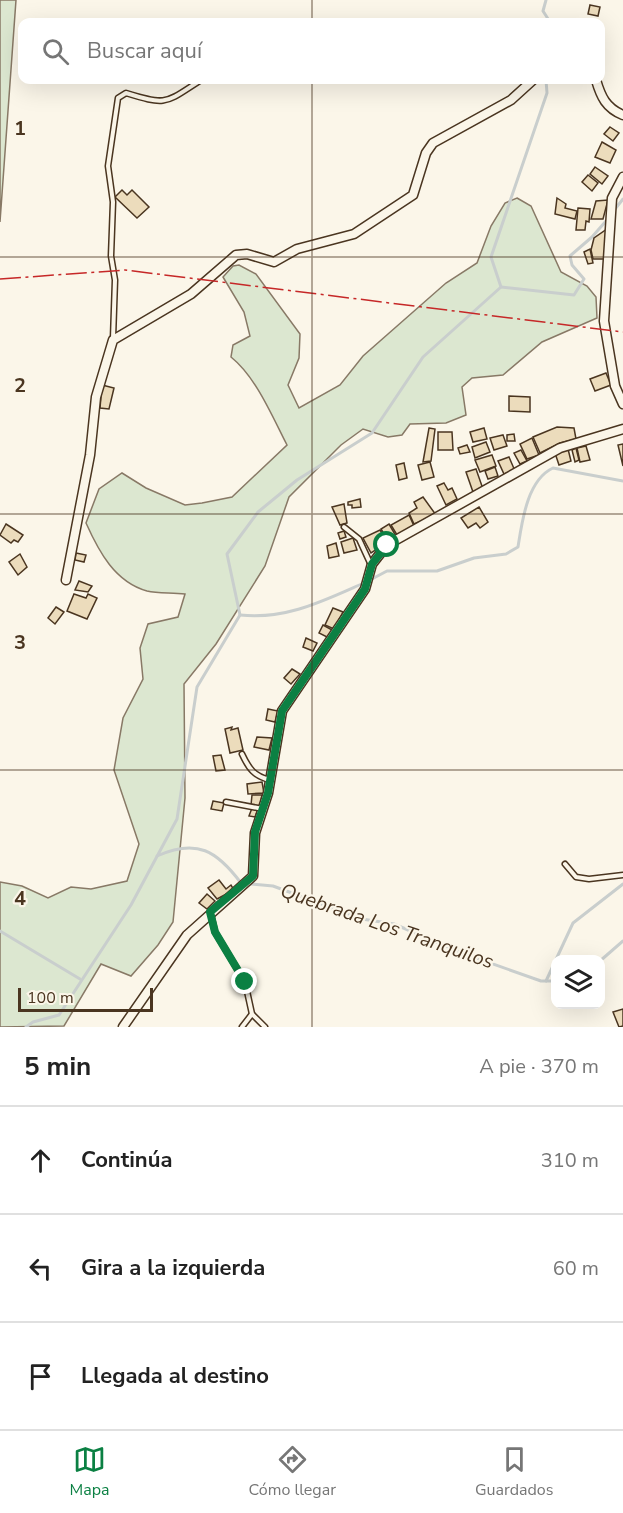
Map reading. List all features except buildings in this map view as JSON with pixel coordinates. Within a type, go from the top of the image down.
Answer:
[{"type":"street","points":[[66,580],[90,455],[96,397],[113,340],[191,294],[236,255],[247,254],[274,262],[297,249],[354,234],[413,195],[426,153],[433,143],[511,100],[529,84]]},
{"type":"street","points":[[597,84],[601,96],[611,110],[623,115]]},
{"type":"street","points":[[623,177],[612,198],[604,321],[615,387],[623,404]]},
{"type":"street","points":[[123,1027],[168,959],[187,935],[210,912],[253,876],[255,832],[270,780],[282,711],[365,589],[371,566],[387,545],[560,448],[623,429]]},
{"type":"lane","points":[[113,340],[115,280],[111,256],[113,202],[108,166],[118,98],[126,93],[155,102],[168,102],[195,84]]},
{"type":"lane","points":[[344,527],[359,539],[371,566]]},
{"type":"lane","points":[[242,754],[248,768],[260,777],[270,780]]},
{"type":"lane","points":[[226,802],[263,808]]},
{"type":"lane","points":[[565,864],[576,877],[589,879],[623,874]]},
{"type":"lane","points":[[210,912],[215,932],[245,982],[252,1014],[265,1027]]},
{"type":"lane","points":[[242,1027],[252,1014]]},
{"type":"green space","points":[[0,0],[16,0],[0,222]]},
{"type":"green space","points":[[517,198],[531,206],[561,272],[587,286],[596,297],[597,318],[542,342],[503,375],[472,378],[462,387],[466,415],[446,423],[410,424],[402,435],[388,437],[363,429],[341,445],[289,497],[265,566],[216,644],[184,684],[185,798],[173,922],[158,945],[131,976],[101,964],[64,1026],[0,1027],[0,882],[22,886],[48,898],[71,887],[91,889],[127,881],[139,844],[114,770],[123,718],[143,679],[140,648],[148,624],[178,617],[185,594],[152,592],[136,587],[126,581],[109,564],[86,523],[99,489],[122,473],[146,488],[185,505],[232,497],[287,445],[256,386],[231,357],[233,345],[250,336],[244,312],[223,277],[233,266],[239,265],[256,274],[300,334],[299,358],[288,385],[299,408],[340,385],[363,356],[446,283],[477,263],[491,226],[505,203]]},
{"type":"waterway","points":[[546,0],[543,11],[547,18]]},
{"type":"waterway","points":[[26,1027],[33,1022],[59,1015],[131,905],[177,819],[197,687],[240,615],[227,554],[258,512],[297,480],[372,433],[423,357],[501,287],[491,257],[547,93],[546,84]]},
{"type":"waterway","points":[[615,209],[623,199]]},
{"type":"waterway","points":[[501,287],[574,295],[584,279],[572,265],[570,256],[606,221]]},
{"type":"waterway","points":[[370,580],[387,571],[437,571],[474,558],[506,554],[518,547],[527,503],[537,482],[553,468],[623,481]]},
{"type":"waterway","points":[[240,615],[257,616],[289,612],[364,583]]},
{"type":"waterway","name":"Quebrada Los Tranquilos","points":[[157,856],[184,848],[205,851],[223,863],[241,883]]},
{"type":"waterway","name":"Quebrada Los Tranquilos","points":[[251,884],[273,886],[362,919],[394,924],[462,953],[541,981],[551,981]]},
{"type":"waterway","points":[[546,981],[573,923],[623,884]]},
{"type":"waterway","points":[[0,931],[80,979]]},
{"type":"waterway","name":"Quebrada Los Tranquilos","points":[[605,957],[623,941]]},
{"type":"power","points":[[0,279],[125,270],[623,332]]},
{"type":"route","points":[[245,982],[215,932],[210,912],[246,885],[253,876],[255,832],[268,793],[282,711],[365,589],[372,564],[387,545]]}]
